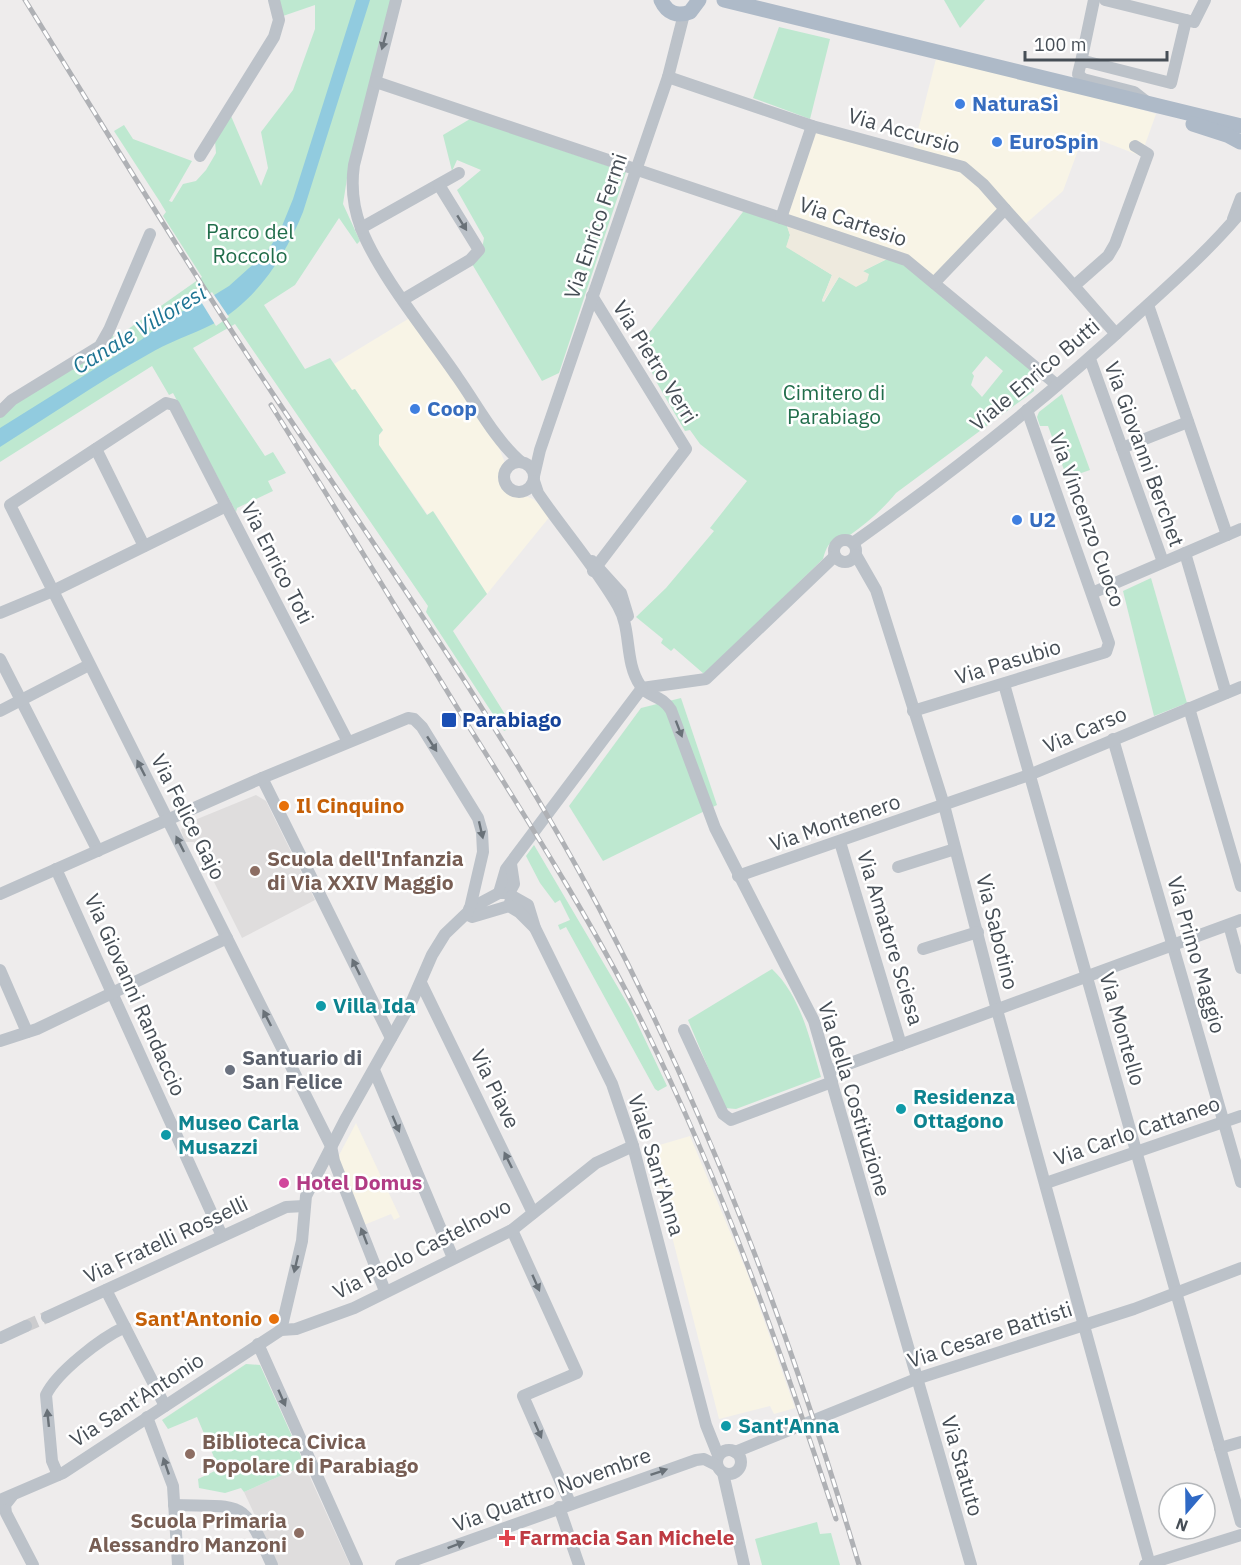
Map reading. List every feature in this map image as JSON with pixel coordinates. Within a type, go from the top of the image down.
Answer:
[{"type":"main road","points":[[662,0],[668,10],[684,14],[698,2],[718,0]]},
{"type":"main road","points":[[723,0],[777,15],[1241,126]]},
{"type":"main road","points":[[1067,85],[1227,135],[1241,144]]},
{"type":"main road","points":[[1241,134],[1241,144]]},
{"type":"street","points":[[200,156],[274,37],[279,20],[274,0]]},
{"type":"street","points":[[396,0],[376,70],[376,82],[354,165],[352,184],[361,228],[404,299],[491,425],[522,463],[530,467],[538,493],[576,548],[594,568],[614,583],[626,603],[626,632],[633,673],[642,688]]},
{"type":"street","points":[[744,6],[762,0]]},
{"type":"street","points":[[767,0],[777,15]]},
{"type":"street","points":[[1094,0],[1078,74],[1083,80],[1134,92],[1152,105]]},
{"type":"street","points":[[1105,0],[1190,21]]},
{"type":"street","points":[[1081,62],[1171,83],[1190,21],[1205,0]]},
{"type":"street","name":"Via Enrico Fermi","points":[[534,478],[540,450],[668,77],[684,14]]},
{"type":"street","name":"Via Accursio","points":[[668,77],[812,126],[963,167],[983,184],[1116,334]]},
{"type":"street","name":"Via Cartesio","points":[[376,82],[906,260],[1057,385]]},
{"type":"street","points":[[781,218],[812,126]]},
{"type":"street","points":[[1074,286],[1108,256],[1115,244],[1148,154],[1135,146]]},
{"type":"street","points":[[361,228],[459,173]]},
{"type":"street","points":[[404,299],[470,260],[479,250],[439,185]]},
{"type":"street","points":[[1231,224],[1241,198]]},
{"type":"street","points":[[934,283],[1005,209]]},
{"type":"street","name":"Viale Enrico Butti","points":[[835,556],[837,543],[845,539],[854,549],[1089,359],[1200,258],[1241,212]]},
{"type":"street","points":[[0,412],[12,400],[100,346],[150,234]]},
{"type":"street","name":"Via Pietro Verri","points":[[592,296],[686,449],[594,568]]},
{"type":"street","points":[[1148,304],[1227,534]]},
{"type":"street","name":"Via Giovanni Berchet","points":[[1089,359],[1163,562]]},
{"type":"street","name":"Via Enrico Toti","points":[[96,450],[170,403],[174,405],[348,742]]},
{"type":"street","name":"Via Vincenzo Cuoco","points":[[1027,410],[1109,643]]},
{"type":"street","points":[[1122,448],[1188,422]]},
{"type":"street","points":[[491,425],[506,461],[504,476],[507,485],[514,491],[534,498],[551,512]]},
{"type":"street","points":[[96,450],[144,546]]},
{"type":"street","name":"Via Felice Gajo","points":[[96,450],[10,505],[331,1146],[334,1161],[386,1291]]},
{"type":"street","points":[[506,470],[512,464],[533,459],[540,450]]},
{"type":"street","points":[[521,492],[528,489],[534,478]]},
{"type":"street","points":[[0,613],[53,591],[226,506]]},
{"type":"street","points":[[1092,593],[1241,529]]},
{"type":"street","points":[[281,1330],[302,1241],[306,1196],[445,934],[470,912],[507,897],[501,879],[642,688],[699,682],[706,679],[835,556],[845,562],[854,549]]},
{"type":"street","name":"Via Sabotino","points":[[854,549],[876,590],[944,806],[997,1010],[1085,1325],[1148,1564]]},
{"type":"street","points":[[1185,553],[1226,693]]},
{"type":"street","name":"Via Pasubio","points":[[913,711],[1106,652],[1109,643]]},
{"type":"street","points":[[0,659],[98,851]]},
{"type":"street","points":[[0,711],[89,665]]},
{"type":"street","name":"Via Montello","points":[[1004,684],[1241,1521]]},
{"type":"street","name":"Via Carso","points":[[944,806],[1029,775],[1241,687]]},
{"type":"street","name":"Via della Costituzione","points":[[642,688],[661,697],[671,710],[712,820],[738,876],[814,1022],[916,1379]]},
{"type":"street","points":[[1189,708],[1241,886]]},
{"type":"street","points":[[0,894],[262,778],[401,720],[414,718],[457,782],[482,832],[482,859],[470,912]]},
{"type":"street","name":"Via Primo Maggio","points":[[1113,739],[1241,1182]]},
{"type":"street","points":[[262,778],[391,1038]]},
{"type":"street","name":"Via Montenero","points":[[738,876],[944,806]]},
{"type":"street","name":"Via Amatore Sciesa","points":[[840,842],[901,1045]]},
{"type":"street","points":[[898,867],[955,849]]},
{"type":"street","name":"Via Giovanni Randaccio","points":[[56,869],[222,1236]]},
{"type":"street","name":"Viale Sant'Anna","points":[[507,897],[528,905],[535,928],[612,1084],[633,1146],[706,1425],[730,1499],[744,1565]]},
{"type":"street","points":[[684,1030],[723,1114],[731,1120],[901,1045],[1235,922],[1241,968]]},
{"type":"street","points":[[923,949],[978,932]]},
{"type":"street","points":[[0,1041],[27,1032],[113,993],[227,938]]},
{"type":"street","points":[[0,970],[27,1032]]},
{"type":"street","name":"Via Piave","points":[[421,983],[533,1213]]},
{"type":"street","points":[[374,1070],[453,1258]]},
{"type":"street","name":"Via Carlo Cattaneo","points":[[1046,1183],[1241,1116]]},
{"type":"street","name":"Via Paolo Castelnovo","points":[[281,1330],[296,1329],[354,1308],[512,1230],[596,1163],[633,1146]]},
{"type":"street","name":"Via Fratelli Rosselli","points":[[47,1317],[286,1207],[304,1206]]},
{"type":"street","points":[[512,1230],[577,1373],[522,1396],[564,1505],[579,1565]]},
{"type":"street","name":"Via Cesare Battisti","points":[[719,1464],[724,1450],[736,1459],[754,1445],[916,1379],[1240,1273]]},
{"type":"street","points":[[106,1290],[165,1406]]},
{"type":"street","points":[[0,1338],[26,1326]]},
{"type":"street","points":[[58,1475],[52,1461],[46,1395],[65,1373],[99,1342],[125,1327]]},
{"type":"street","name":"Via Sant'Antonio","points":[[6,1498],[58,1475],[281,1330]]},
{"type":"street","points":[[258,1344],[357,1565]]},
{"type":"street","name":"Via Statuto","points":[[916,1379],[971,1565]]},
{"type":"street","points":[[147,1417],[167,1467],[174,1505],[178,1565]]},
{"type":"street","name":"Viale Sant'Anna","points":[[706,1425],[736,1459]]},
{"type":"street","points":[[1220,1448],[1241,1442]]},
{"type":"street","name":"Via Quattro Novembre","points":[[401,1565],[432,1560],[564,1505],[696,1460],[704,1459],[719,1464],[736,1459]]},
{"type":"street","points":[[730,1499],[736,1459]]},
{"type":"street","points":[[6,1498],[6,1513],[29,1561]]},
{"type":"street","points":[[174,1505],[230,1506],[242,1511],[255,1526],[272,1565]]},
{"type":"street","points":[[0,1521],[29,1561]]},
{"type":"street","points":[[1148,1564],[1241,1535]]},
{"type":"shaded area","points":[[937,55],[1065,87],[1156,114],[1141,156],[1084,134],[1063,191],[1023,226],[1005,206],[933,280],[783,217],[814,124],[913,150]]},
{"type":"shaded area","points":[[413,316],[490,425],[505,463],[503,481],[506,488],[533,499],[551,515],[487,594],[434,512],[428,515],[379,445],[379,435],[383,431],[355,389],[352,390],[334,364]]},
{"type":"shaded area","name":"Scuola dell'Infanzia di Via XXIV Maggio","points":[[256,795],[266,801],[315,900],[242,938],[194,842],[185,842],[181,830],[185,824]]},
{"type":"shaded area","points":[[356,1123],[400,1217],[394,1220],[391,1214],[364,1225],[337,1159]]},
{"type":"shaded area","points":[[690,1136],[748,1275],[795,1408],[774,1414],[770,1406],[719,1419],[658,1182],[646,1149]]},
{"type":"shaded area","name":"Scuola Primaria Alessandro Manzoni","points":[[305,1465],[350,1565],[278,1565],[244,1492]]},
{"type":"green space","name":"Parco del Roccolo","points":[[277,0],[395,0],[348,172],[343,204],[360,241],[357,244],[339,218],[295,285],[264,305],[305,369],[330,358],[352,390],[355,389],[383,430],[379,435],[379,445],[427,515],[433,511],[487,594],[453,631],[513,727],[504,731],[426,612],[428,606],[235,324],[193,348],[265,456],[273,452],[286,473],[268,481],[273,491],[237,508],[236,512],[173,393],[169,395],[152,366],[0,462],[0,414],[112,330],[114,339],[202,277],[163,216],[166,212],[160,202],[114,131],[124,125],[133,139],[192,161],[169,201],[172,202],[183,184],[196,181],[206,170],[216,153],[215,141],[231,116],[261,186],[268,168],[261,132],[293,90],[315,29],[315,5],[283,16]]},
{"type":"green space","points":[[944,0],[985,0],[960,28]]},
{"type":"green space","points":[[779,27],[830,39],[810,119],[753,98]]},
{"type":"green space","points":[[470,119],[626,172],[559,373],[542,381],[472,264],[481,254],[484,238],[457,190],[481,170],[457,160],[452,171],[443,135]]},
{"type":"green space","name":"Cimitero di Parabiago","points":[[746,208],[786,223],[790,235],[787,247],[832,275],[822,300],[824,302],[839,277],[864,282],[863,271],[891,257],[905,263],[1034,370],[1034,391],[896,493],[856,531],[831,543],[823,559],[704,674],[674,648],[671,651],[661,643],[663,639],[636,617],[666,588],[714,531],[710,528],[747,481],[700,444],[690,430],[685,431],[639,346]],"holes":[[[986,356],[1003,371],[982,397],[971,385],[974,376],[972,373]]]},
{"type":"green space","points":[[1062,394],[1090,470],[1067,478],[1048,426],[1040,426],[1037,417],[1039,412]]},
{"type":"green space","points":[[1151,578],[1187,703],[1154,716],[1123,591]]},
{"type":"green space","points":[[681,698],[717,805],[603,861],[569,806],[641,708]]},
{"type":"green space","points":[[534,845],[630,1008],[667,1086],[658,1091],[566,927],[560,930],[558,925],[570,920],[560,900],[555,903],[540,883],[526,856]]},
{"type":"green space","points":[[772,969],[782,980],[797,1005],[821,1077],[736,1109],[725,1108],[688,1020]]},
{"type":"green space","points":[[246,1364],[260,1365],[305,1465],[244,1492],[241,1488],[225,1493],[199,1488],[198,1479],[219,1469],[197,1417],[168,1429],[162,1420]]},
{"type":"green space","points":[[817,1522],[820,1534],[831,1533],[840,1565],[762,1565],[755,1539]]},
{"type":"sand","points":[[786,223],[891,257],[863,271],[869,274],[867,281],[856,287],[839,277],[823,302],[832,275],[786,247],[790,235]]},
{"type":"water","points":[[356,0],[370,0],[303,212],[288,245],[267,276],[242,304],[228,315],[163,346],[128,366],[0,447],[0,428],[141,340],[173,315],[198,305],[229,286],[267,252],[280,231],[293,199]]},
{"type":"pier","points":[[212,292],[229,317],[216,326],[200,300]]},
{"type":"tunnel","points":[[26,1326],[47,1317]]},
{"type":"railway","points":[[25,0],[241,345],[484,711],[562,841],[599,908],[677,1067],[745,1230],[806,1396],[859,1565]]},
{"type":"railway","points":[[271,405],[559,872],[644,1026],[700,1146],[749,1269],[836,1519]]},
{"type":"place","name":"NaturaSì","points":[[960,104]]},
{"type":"place","name":"EuroSpin","points":[[997,142]]},
{"type":"place","name":"Coop","points":[[415,409]]},
{"type":"place","name":"U2","points":[[1017,520]]},
{"type":"place","name":"Parabiago","points":[[449,720]]},
{"type":"place","name":"Il Cinquino","points":[[284,806]]},
{"type":"place","name":"Scuola dell'Infanzia di Via XXIV Maggio","points":[[255,871]]},
{"type":"place","name":"Villa Ida","points":[[321,1006]]},
{"type":"place","name":"Santuario di San Felice","points":[[230,1070]]},
{"type":"place","name":"Residenza Ottagono","points":[[901,1109]]},
{"type":"place","name":"Museo Carla Musazzi","points":[[166,1135]]},
{"type":"place","name":"Hotel Domus","points":[[284,1183]]},
{"type":"place","name":"Sant'Antonio","points":[[274,1319]]},
{"type":"place","name":"Sant'Anna","points":[[726,1426]]},
{"type":"place","name":"Biblioteca Civica Popolare di Parabiago","points":[[190,1454]]},
{"type":"place","name":"Scuola Primaria Alessandro Manzoni","points":[[299,1533]]},
{"type":"place","name":"Farmacia San Michele","points":[[507,1538]]},
{"type":"water label","name":"Canale Villoresi","points":[[139,329]]}]
